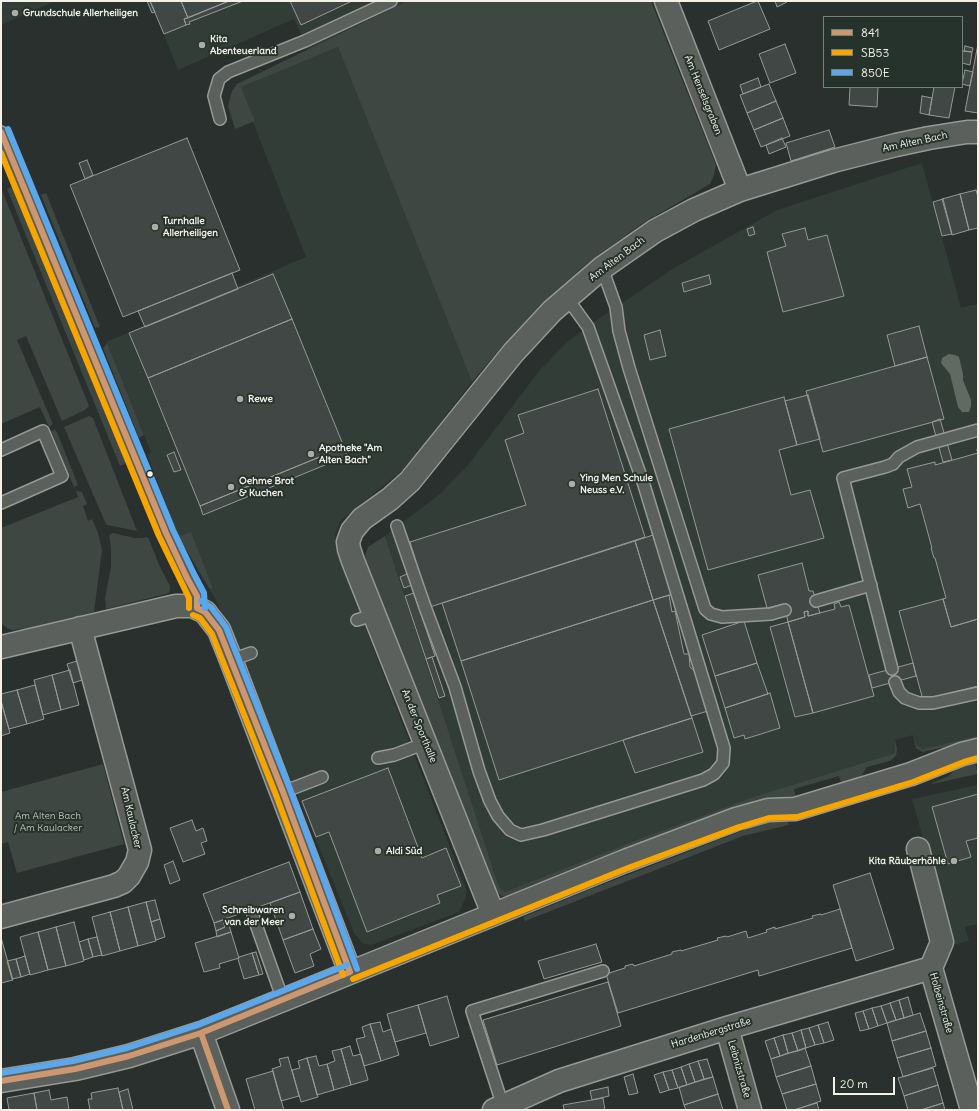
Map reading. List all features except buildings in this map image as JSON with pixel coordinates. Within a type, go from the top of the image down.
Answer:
[{"type":"street","name":"Am Henselsgraben","points":[[666,1],[740,190]]},
{"type":"street","name":"Am Alten Bach","points":[[350,536],[355,526],[362,519],[390,499],[410,481],[532,331],[602,268],[655,231],[694,210],[740,190],[833,161],[930,138],[978,132]]},
{"type":"street","name":"An der Sporthalle","points":[[350,536],[349,549],[366,618],[426,743],[493,914]]},
{"type":"street","points":[[1,647],[176,606],[186,605],[205,612],[218,630],[231,660],[283,792],[350,972]]},
{"type":"street","name":"Am Kaulacker","points":[[1,916],[114,886],[123,882],[129,876],[137,862],[143,837],[80,628]]},
{"type":"street","points":[[1,1081],[75,1069],[129,1056],[201,1032],[625,861],[736,819],[768,810],[795,810],[911,774],[962,754],[978,750]]},
{"type":"street","name":"Holbeinstraße","points":[[918,849],[942,942],[931,968],[972,1110]]},
{"type":"street","name":"Hardenbergstraße","points":[[498,1108],[528,1103],[559,1081],[727,1028],[931,968]]},
{"type":"street","name":"Leibnizstraße","points":[[727,1028],[750,1110]]},
{"type":"street","points":[[201,1032],[228,1110]]},
{"type":"lane","points":[[220,119],[214,96],[219,79],[228,72],[304,41],[391,1]]},
{"type":"lane","points":[[1,132],[166,532],[197,596],[197,608]]},
{"type":"lane","points":[[602,268],[616,307],[619,331],[629,368],[705,609],[711,614],[722,617],[771,614],[785,610]]},
{"type":"lane","points":[[398,526],[425,607],[455,687],[479,771],[490,801],[498,816],[510,830],[520,835],[543,830],[703,780],[714,774],[723,764],[724,748],[644,485],[588,327],[567,298]]},
{"type":"lane","points":[[892,669],[843,478],[885,468],[893,464],[898,457],[916,447],[978,430]]},
{"type":"lane","points":[[1,450],[43,431],[62,476],[1,503]]},
{"type":"lane","points":[[816,601],[871,585]]},
{"type":"lane","points":[[231,660],[251,653]]},
{"type":"lane","points":[[896,682],[899,692],[905,698],[919,703],[933,703],[978,693]]},
{"type":"lane","points":[[378,758],[394,755],[426,743]]},
{"type":"lane","points":[[283,792],[322,777]]},
{"type":"lane","points":[[253,916],[283,1000]]},
{"type":"lane","points":[[498,1108],[472,1011],[603,971]]},
{"type":"shaded area","name":"Grundschule Allerheiligen","points":[[1,1],[55,1],[1,25]]},
{"type":"shaded area","name":"Kita Abenteuerland","points":[[147,1],[407,1],[308,49],[294,19],[178,70],[155,12],[152,13]]},
{"type":"shaded area","points":[[338,47],[472,382],[404,469],[340,521],[335,535],[337,546],[366,629],[466,889],[466,897],[459,912],[371,945],[362,943],[354,933],[229,628],[215,598],[185,548],[175,528],[147,455],[151,452],[106,342],[306,257],[239,87]]},
{"type":"shaded area","points":[[922,163],[961,308],[978,304],[978,736],[922,749],[917,745],[913,735],[895,740],[895,753],[753,797],[639,839],[506,892],[502,890],[499,887],[385,536],[441,493],[468,465],[539,371],[567,342],[600,318],[674,268],[777,210]]},
{"type":"shaded area","points":[[949,354],[959,357],[963,380],[971,400],[969,412],[962,412],[958,407],[950,374],[941,363],[942,358]]},
{"type":"shaded area","name":"Kita Räuberhöhle","points":[[978,785],[978,924],[965,927],[969,941],[953,945],[912,799]]},
{"type":"green space","points":[[407,1],[651,1],[716,165],[710,184],[643,223],[589,262],[541,304],[472,382],[338,47],[241,87],[255,121],[235,129],[228,106],[232,91],[237,84]]},
{"type":"green space","points":[[14,186],[126,463],[120,466],[7,189]]},
{"type":"green space","points":[[1,188],[89,406],[85,410],[62,421],[26,336],[17,340],[53,424],[49,427],[40,407],[1,424]]},
{"type":"green space","points":[[46,193],[100,327],[95,328],[41,195]]},
{"type":"green space","points":[[107,343],[144,435],[139,438],[103,348]]},
{"type":"green space","points":[[89,416],[93,418],[137,531],[107,525],[64,427]]},
{"type":"green space","points":[[55,430],[78,485],[74,487],[51,431]]},
{"type":"green space","points":[[76,491],[82,492],[87,504],[83,506],[88,521],[92,519],[98,533],[102,550],[94,612],[29,628],[12,630],[7,628],[1,623],[1,528],[78,497]]},
{"type":"green space","points":[[191,532],[212,586],[211,589],[179,537]]},
{"type":"green space","points":[[113,533],[135,538],[148,537],[160,567],[170,586],[169,593],[106,609],[105,598],[111,567],[109,535]]},
{"type":"green space","points":[[385,536],[499,887],[505,892],[639,839],[753,797],[895,753],[895,740],[897,749],[896,756],[890,761],[867,767],[860,778],[843,788],[839,776],[794,789],[797,802],[771,800],[768,798],[515,895],[507,897],[502,896],[496,892],[494,888],[368,567],[365,556],[368,547]]},
{"type":"green space","points":[[913,735],[917,745],[922,749],[978,736],[978,740],[922,752],[916,748]]},
{"type":"green space","points":[[974,759],[978,774],[932,784],[949,776],[960,764]]},
{"type":"green space","name":"Am Alten Bach / Am Kaulacker","points":[[103,764],[124,844],[17,873],[8,842],[1,844],[1,792]]},
{"type":"green space","points":[[772,820],[788,822],[789,825],[743,836],[525,921],[523,917],[744,830],[752,824]]},
{"type":"transit line","name":"850E","points":[[8,129],[173,530],[204,593],[205,608]]},
{"type":"transit line","name":"841","points":[[1,132],[166,533],[197,596],[197,608]]},
{"type":"transit line","name":"SB53","points":[[1,153],[159,536],[189,598],[189,608]]},
{"type":"transit line","name":"850E","points":[[201,601],[211,607],[226,627],[290,789],[357,969]]},
{"type":"transit line","name":"841","points":[[197,608],[205,612],[219,630],[283,792],[350,972]]},
{"type":"transit line","name":"SB53","points":[[193,615],[200,618],[212,634],[276,795],[343,975]]},
{"type":"transit line","name":"SB53","points":[[353,979],[628,868],[739,827],[769,818],[797,817],[913,782],[978,758]]},
{"type":"transit line","name":"850E","points":[[1,1073],[73,1061],[127,1048],[198,1025],[347,965]]},
{"type":"transit line","name":"841","points":[[1,1081],[75,1069],[129,1056],[201,1033],[350,972]]},
{"type":"transit line","name":"841","points":[[201,1033],[228,1110]]},
{"type":"place","name":"Grundschule Allerheiligen","points":[[15,13]]},
{"type":"place","name":"Kita Abenteuerland","points":[[202,45]]},
{"type":"place","name":"Turnhalle Allerheiligen","points":[[155,227]]},
{"type":"place","name":"Rewe","points":[[240,399]]},
{"type":"place","name":"Apotheke \"Am Alten Bach\"","points":[[311,454]]},
{"type":"place","name":"Ying Men Schule Neuss e.V.","points":[[572,484]]},
{"type":"place","name":"Oehme Brot & Kuchen","points":[[231,487]]},
{"type":"place","name":"Aldi Süd","points":[[378,851]]},
{"type":"place","name":"Kita Räuberhöhle","points":[[954,861]]},
{"type":"place","name":"Schreibwaren van der Meer","points":[[292,916]]}]
